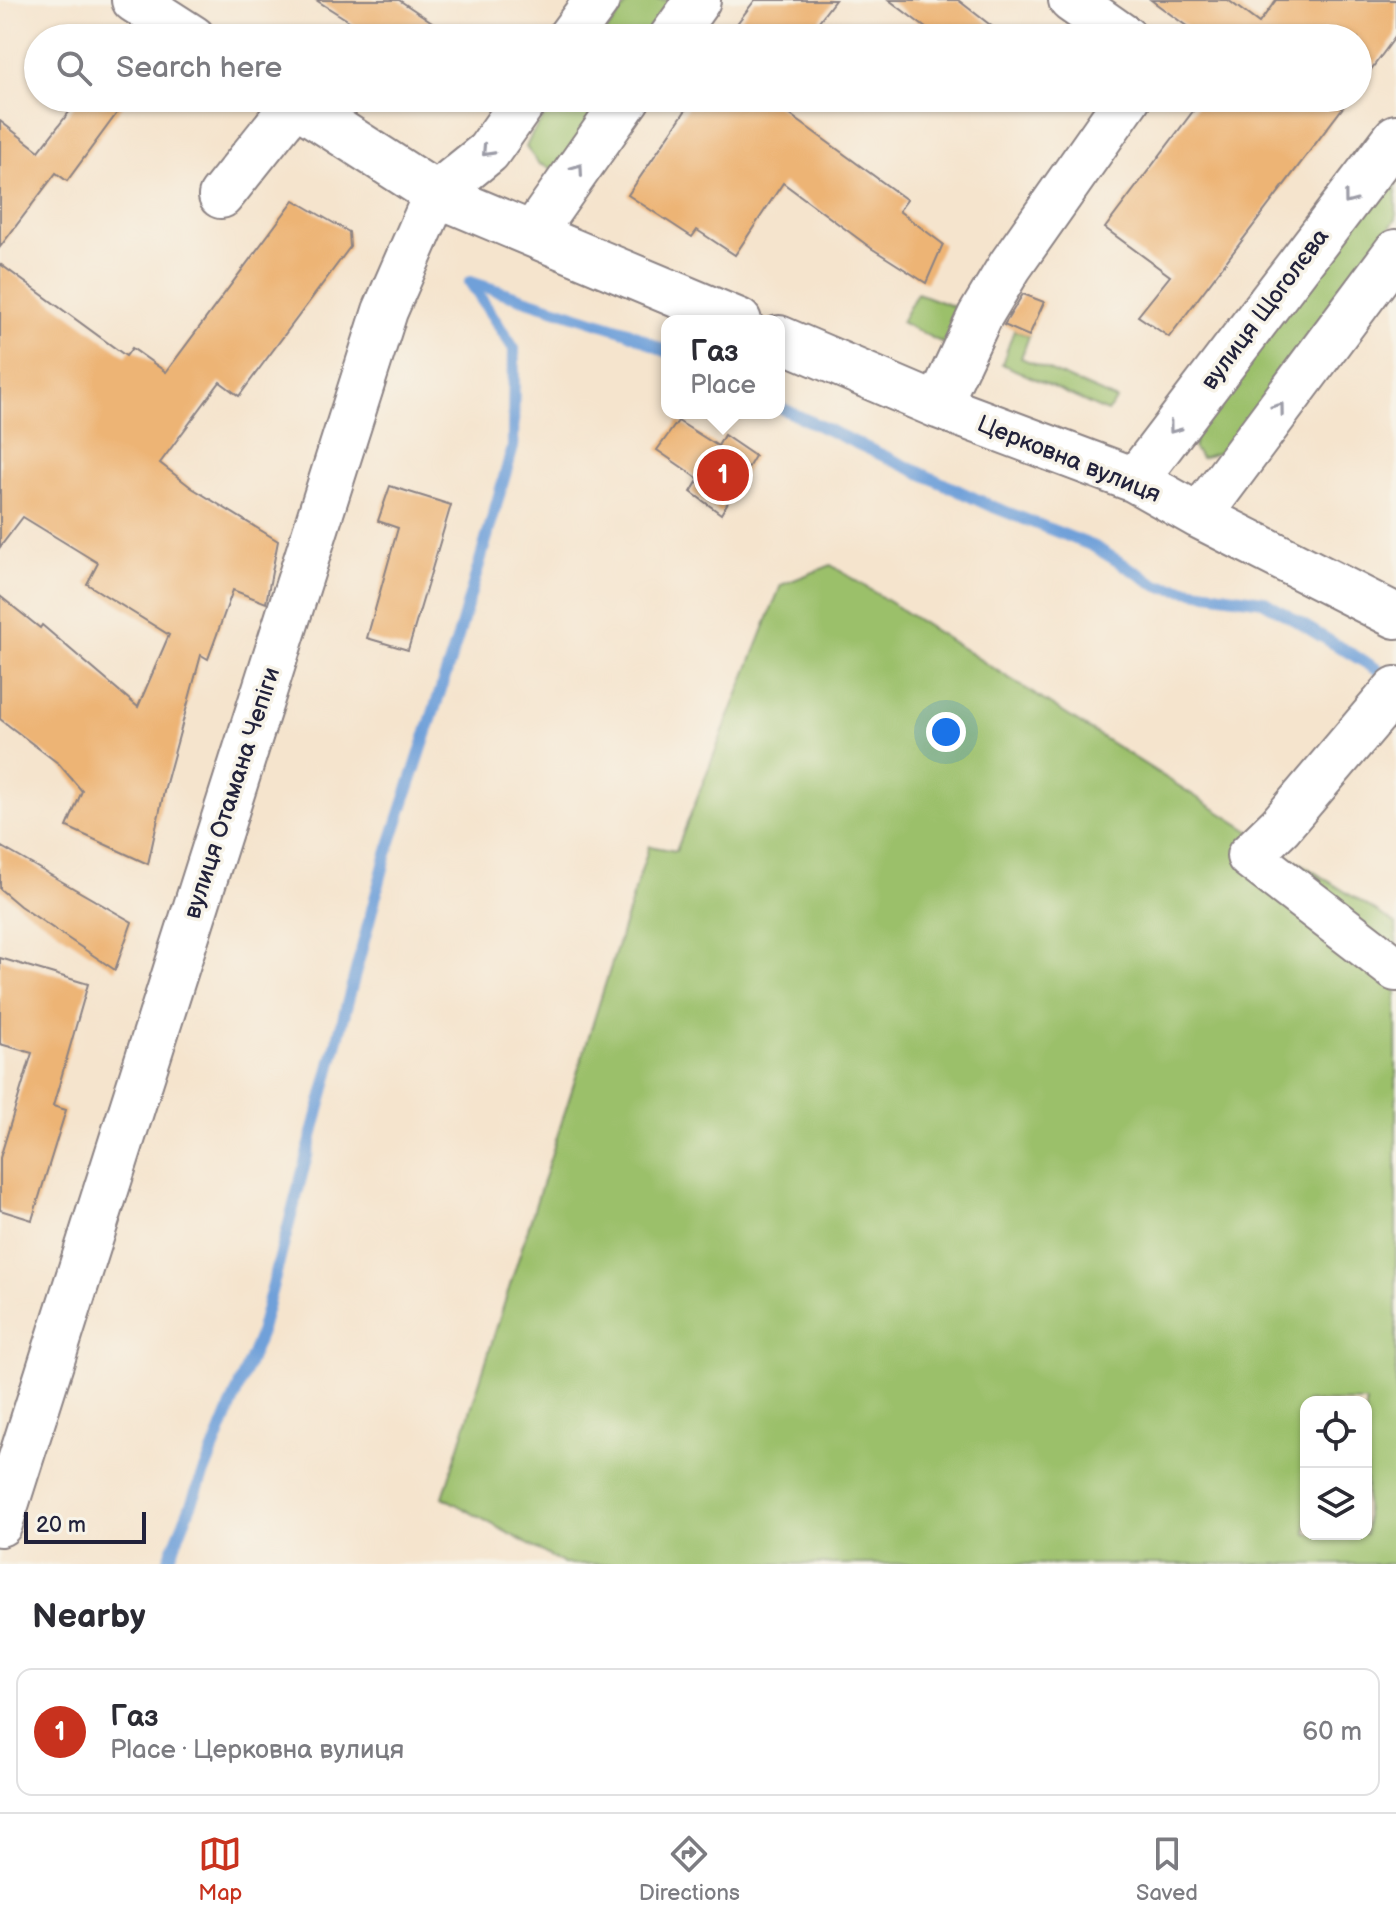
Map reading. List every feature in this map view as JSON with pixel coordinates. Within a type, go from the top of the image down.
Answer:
[{"type":"street","points":[[134,0],[171,24]]},
{"type":"street","points":[[681,24],[698,0]]},
{"type":"street","points":[[1071,0],[1105,24]]},
{"type":"street","points":[[221,196],[283,112]]},
{"type":"street","points":[[308,112],[436,194],[725,315]]},
{"type":"street","name":"вулиця Отамана Чепіги","points":[[0,1524],[385,311],[436,194],[488,152],[516,112]]},
{"type":"street","points":[[533,233],[618,112]]},
{"type":"street","points":[[938,406],[980,316],[1010,266],[1118,112]]},
{"type":"street","name":"вулиця Щоголєва","points":[[1135,480],[1396,137]]},
{"type":"street","points":[[1199,516],[1396,252]]},
{"type":"street","name":"Церковна вулиця","points":[[785,341],[938,406],[1135,480],[1396,616]]},
{"type":"street","points":[[1393,693],[1280,826],[1249,856],[1396,969]]},
{"type":"green space","points":[[630,0],[690,0],[672,24],[612,24]]},
{"type":"green space","points":[[548,112],[609,112],[560,172],[539,164],[526,147]]},
{"type":"green space","points":[[1396,158],[1396,219],[1230,443],[1217,453],[1201,458],[1193,448],[1199,426]]},
{"type":"green space","points":[[917,293],[971,313],[950,347],[901,322]]},
{"type":"green space","points":[[1014,330],[1029,336],[1021,358],[1117,400],[1107,412],[1002,364]]},
{"type":"green space","points":[[831,565],[1396,924],[1396,1564],[564,1564],[443,1497],[649,846],[676,851],[781,585]]},
{"type":"building","points":[[316,0],[399,0],[435,24],[354,24]]},
{"type":"building","points":[[755,0],[835,0],[817,24],[737,24]]},
{"type":"building","points":[[889,0],[958,0],[989,24],[921,24]]},
{"type":"building","points":[[1151,0],[1228,0],[1259,23],[1276,0],[1396,0],[1396,36],[1372,68],[1372,24],[1184,24]]},
{"type":"building","points":[[69,112],[118,112],[67,181],[56,173],[0,247],[0,121],[39,151]]},
{"type":"building","points":[[684,112],[786,112],[907,200],[899,211],[943,244],[926,283],[871,248],[783,183],[735,255],[697,230],[692,237],[628,195]]},
{"type":"building","points":[[1192,112],[1339,112],[1169,337],[1138,316],[1170,276],[1105,228]]},
{"type":"building","points":[[294,200],[349,232],[350,247],[239,396],[220,382],[160,463],[192,488],[278,541],[266,603],[233,590],[208,659],[201,655],[165,787],[148,864],[67,827],[82,791],[59,764],[0,719],[0,596],[40,628],[42,625],[138,707],[169,635],[87,584],[98,563],[23,517],[0,547],[0,264],[126,356],[132,348],[166,372]]},
{"type":"building","points":[[1023,294],[1044,302],[1029,336],[1004,325]]},
{"type":"building","points":[[678,421],[718,446],[724,435],[755,456],[721,514],[691,492],[699,479],[657,450]]},
{"type":"building","points":[[390,486],[451,505],[408,650],[367,638],[398,528],[378,521]]},
{"type":"building","points":[[0,846],[132,922],[115,970],[0,889]]},
{"type":"building","points":[[0,958],[88,984],[53,1106],[66,1110],[32,1220],[0,1210],[0,1158],[32,1053],[0,1044]]},
{"type":"waterway","points":[[167,1564],[259,1337],[386,857],[458,637],[513,447],[514,349],[470,282],[628,332],[661,349]]},
{"type":"waterway","points":[[785,410],[991,506],[1093,546],[1159,586],[1263,601],[1393,679]]},
{"type":"place","name":"Газ","points":[[723,475]]}]
